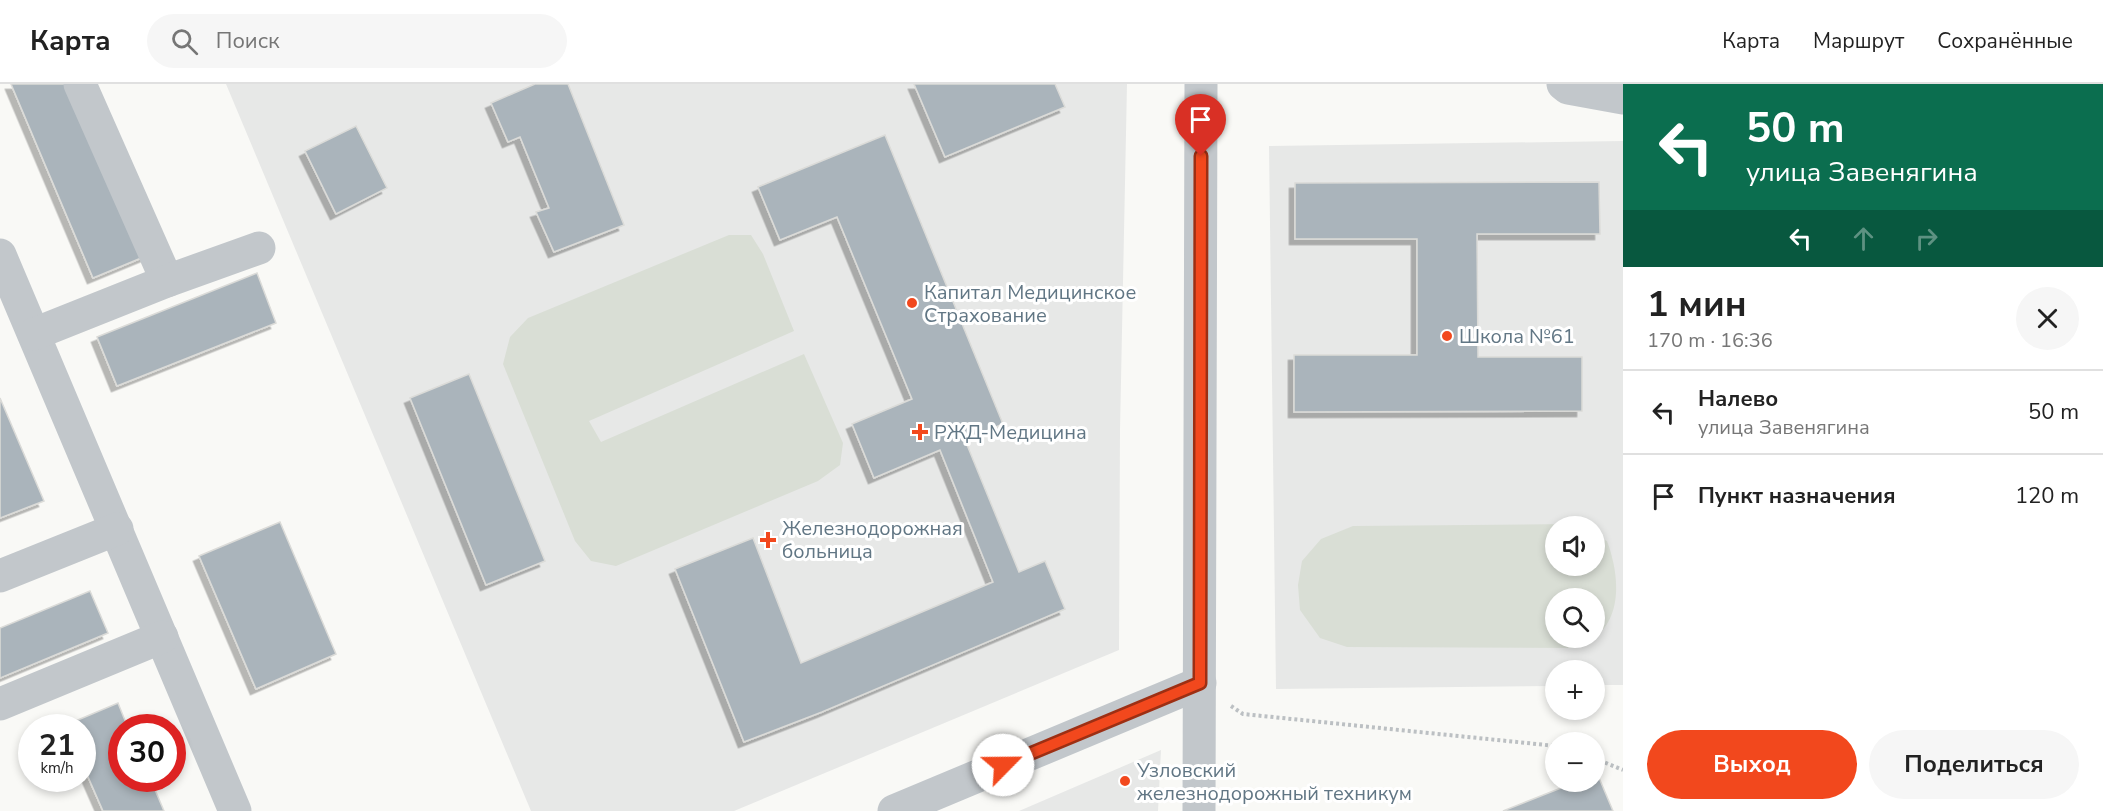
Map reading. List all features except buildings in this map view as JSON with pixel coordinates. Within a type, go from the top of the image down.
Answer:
[{"type":"street","points":[[80,84],[167,281]]},
{"type":"street","points":[[1199,811],[1201,84]]},
{"type":"street","points":[[1563,84],[1568,88],[1623,98]]},
{"type":"street","points":[[34,334],[167,281],[259,248]]},
{"type":"street","points":[[0,255],[10,307],[34,334],[235,811]]},
{"type":"street","points":[[0,576],[117,529]]},
{"type":"street","points":[[0,704],[162,637]]},
{"type":"street","points":[[894,811],[1200,683]]},
{"type":"path","points":[[1200,683],[1243,714],[1545,745]]},
{"type":"path","points":[[1605,763],[1623,771]]},
{"type":"shaded area","name":"Железнодорожная больница","points":[[226,84],[1127,84],[1120,430],[1119,650],[734,811],[531,811]]},
{"type":"shaded area","name":"Школа №61","points":[[1623,141],[1623,685],[1605,685],[1605,660],[1545,660],[1545,686],[1276,689],[1269,146]]},
{"type":"shaded area","points":[[729,235],[751,235],[763,254],[794,331],[589,421],[601,442],[804,354],[843,443],[840,465],[818,481],[616,566],[591,561],[575,541],[503,364],[510,337],[528,318]]},
{"type":"shaded area","points":[[1545,524],[1545,576],[1605,576],[1605,540],[1611,553],[1616,580],[1614,606],[1605,626],[1605,588],[1545,588],[1545,648],[1347,647],[1320,638],[1300,610],[1298,585],[1302,561],[1321,539],[1353,526]]},
{"type":"shaded area","name":"Узловский железнодорожный техникум","points":[[1161,750],[1158,811],[1019,811]]},
{"type":"place","name":"Капитал Медицинское Страхование","points":[[912,303]]},
{"type":"place","name":"Школа №61","points":[[1447,336]]},
{"type":"place","name":"РЖД-Медицина","points":[[920,432]]},
{"type":"place","name":"Железнодорожная больница","points":[[768,540]]},
{"type":"place","name":"Узловский железнодорожный техникум","points":[[1125,781]]},
{"type":"route","points":[[1003,765],[1200,683],[1201,156]]}]
